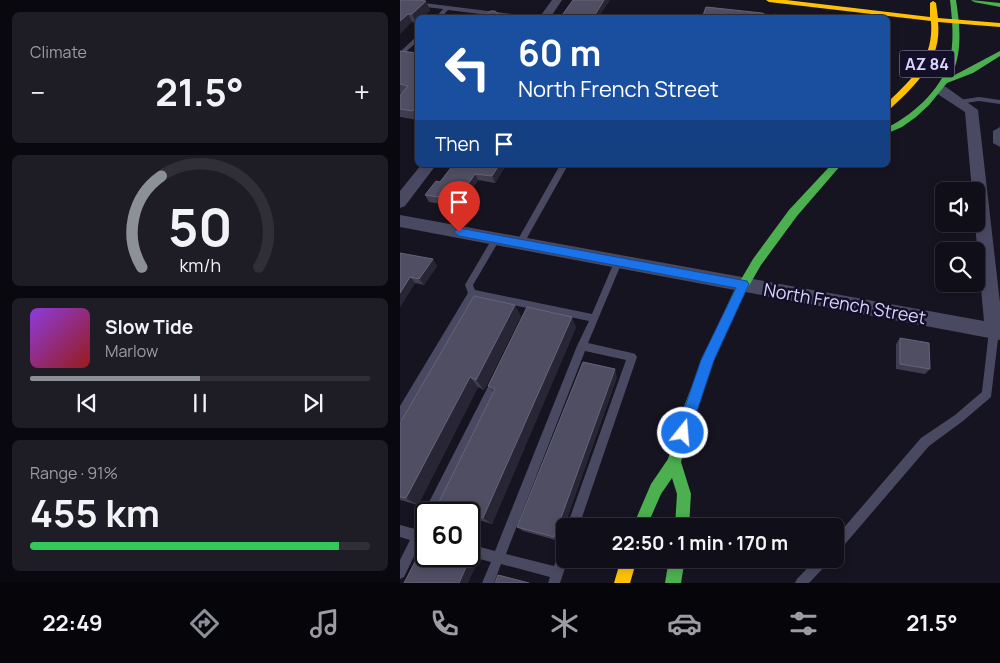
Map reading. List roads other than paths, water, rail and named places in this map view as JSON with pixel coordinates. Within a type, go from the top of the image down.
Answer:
[{"type":"main road","points":[[769,0],[933,9]]},
{"type":"main road","points":[[861,0],[954,11],[1000,13]]},
{"type":"main road","points":[[974,0],[1000,5]]},
{"type":"main road","name":"AZ 84","points":[[890,104],[922,73],[931,57],[935,37],[933,9]]},
{"type":"main road","points":[[954,11],[1000,25]]},
{"type":"main road","points":[[944,85],[955,63],[954,11]]},
{"type":"main road","name":"AZ 84","points":[[890,129],[904,124],[944,85],[1000,53]]},
{"type":"main road","points":[[643,518],[656,489],[674,462],[691,404],[708,360],[743,284],[793,213],[834,167]]},
{"type":"main road","points":[[674,462],[684,494],[682,518]]},
{"type":"main road","points":[[622,583],[626,568]]},
{"type":"main road","points":[[673,583],[676,568]]},
{"type":"street","points":[[546,15],[557,0]]},
{"type":"street","points":[[944,85],[958,102],[971,110],[997,331]]},
{"type":"street","points":[[400,202],[427,167]]},
{"type":"street","name":"North French Street","points":[[400,221],[997,331]]},
{"type":"lane","points":[[400,2],[504,15]]},
{"type":"lane","points":[[440,15],[447,8]]},
{"type":"lane","points":[[400,55],[415,40]]},
{"type":"lane","points":[[958,102],[979,99],[1000,102]]},
{"type":"lane","points":[[1000,129],[996,132],[997,143],[1000,145]]},
{"type":"lane","points":[[520,243],[563,167]]},
{"type":"lane","points":[[472,293],[469,285],[496,239]]},
{"type":"lane","points":[[488,583],[582,346],[618,262]]},
{"type":"lane","points":[[472,293],[530,310],[595,318]]},
{"type":"lane","points":[[400,416],[472,293]]},
{"type":"lane","points":[[844,536],[925,442],[959,418],[987,394],[997,331]]},
{"type":"lane","points":[[576,518],[632,357],[582,346]]},
{"type":"lane","points":[[435,502],[502,366]]},
{"type":"lane","points":[[400,531],[415,535]]},
{"type":"lane","points":[[400,573],[415,548]]},
{"type":"lane","points":[[480,553],[556,578]]},
{"type":"lane","points":[[801,583],[815,568]]}]
